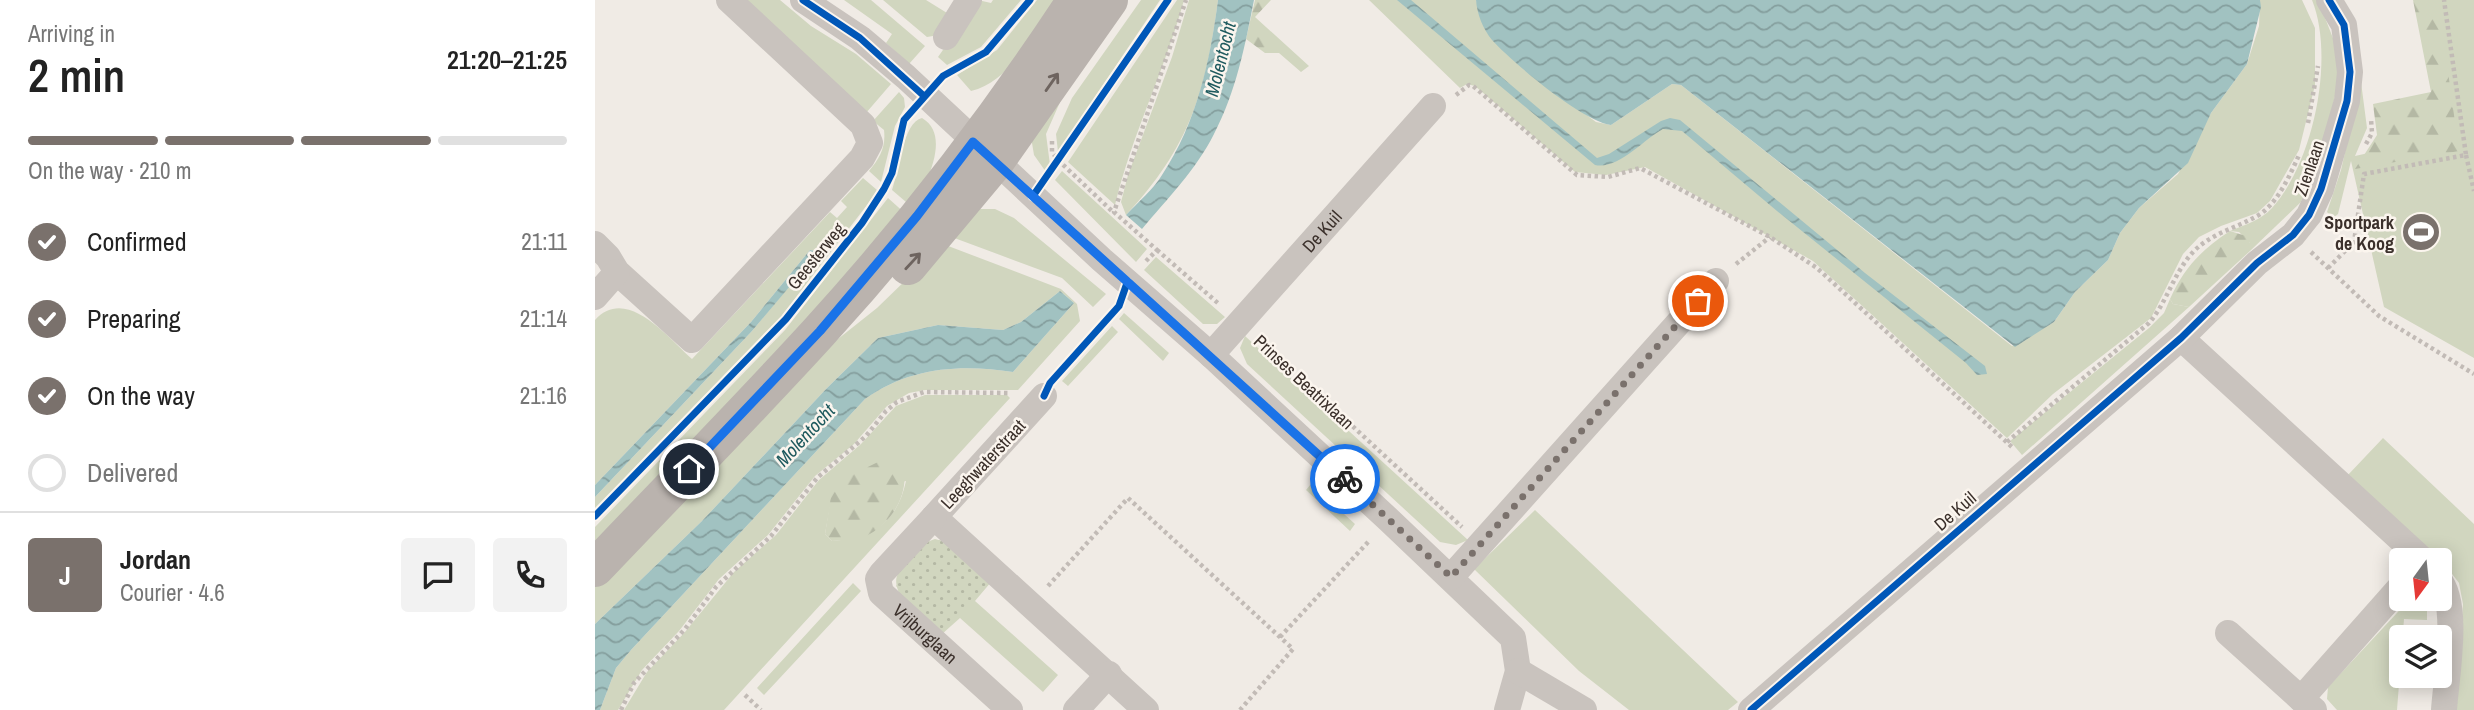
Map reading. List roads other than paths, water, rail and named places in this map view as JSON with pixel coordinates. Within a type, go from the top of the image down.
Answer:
[{"type":"main road","points":[[984,152],[1076,0]]},
{"type":"main road","points":[[595,568],[820,331],[917,216],[984,152],[1109,0]]},
{"type":"street","name":"Geesterweg","points":[[595,244],[608,257],[617,272],[692,340],[862,158],[870,143],[863,125],[729,0]]},
{"type":"street","points":[[803,0],[860,38],[1127,283],[1211,355],[1451,577],[1513,638],[1518,671],[1507,710]]},
{"type":"street","points":[[946,37],[969,0]]},
{"type":"street","name":"Zienlaan","points":[[2181,338],[2257,263],[2293,234],[2309,215],[2321,189],[2347,101],[2351,61],[2344,25],[2329,0]]},
{"type":"street","name":"De Kuil","points":[[1211,355],[1433,106]]},
{"type":"street","points":[[595,297],[617,272]]},
{"type":"street","points":[[1451,577],[1716,281]]},
{"type":"street","points":[[2181,338],[2410,548]]},
{"type":"street","name":"De Kuil","points":[[1751,710],[2181,338]]},
{"type":"street","name":"Leeghwaterstraat","points":[[1037,404],[934,517],[1146,710]]},
{"type":"street","name":"Vrijburglaan","points":[[934,517],[882,573],[878,586],[881,593],[1010,710]]},
{"type":"street","points":[[2228,633],[2307,704],[2389,601]]},
{"type":"street","points":[[2444,710],[2451,611]]},
{"type":"street","points":[[1518,671],[1584,710]]},
{"type":"street","points":[[1076,710],[1109,674]]},
{"type":"water","name":"Molentocht","points":[[1218,0],[1254,0],[1234,85],[1222,118],[1199,160],[1142,229],[1126,215],[1158,180],[1184,134],[1206,68]]},
{"type":"water","points":[[1397,0],[1411,0],[1597,158],[1609,154],[1661,121],[1670,118],[1680,120],[1865,273],[1985,366],[1987,374],[1977,375],[1966,363],[1682,131],[1663,129],[1613,163],[1595,165]]},
{"type":"water","points":[[1476,0],[2260,0],[2261,7],[2247,64],[2211,113],[2188,163],[2139,208],[2120,233],[2108,260],[2075,292],[2054,322],[2015,347],[1681,85],[1672,84],[1611,125],[1598,121],[1549,90],[1502,50],[1483,26]]},
{"type":"water","points":[[810,250],[816,251],[817,254],[752,331],[595,497],[595,485],[751,322]]},
{"type":"water","name":"Molentocht","points":[[1060,291],[1074,303],[1013,372],[974,368],[936,370],[900,380],[865,399],[631,650],[616,668],[600,710],[595,710],[595,624],[702,521],[878,338],[938,325],[1003,330],[1021,322]]},
{"type":"place","name":"Sportpark de Koog","points":[[2421,232]]}]
